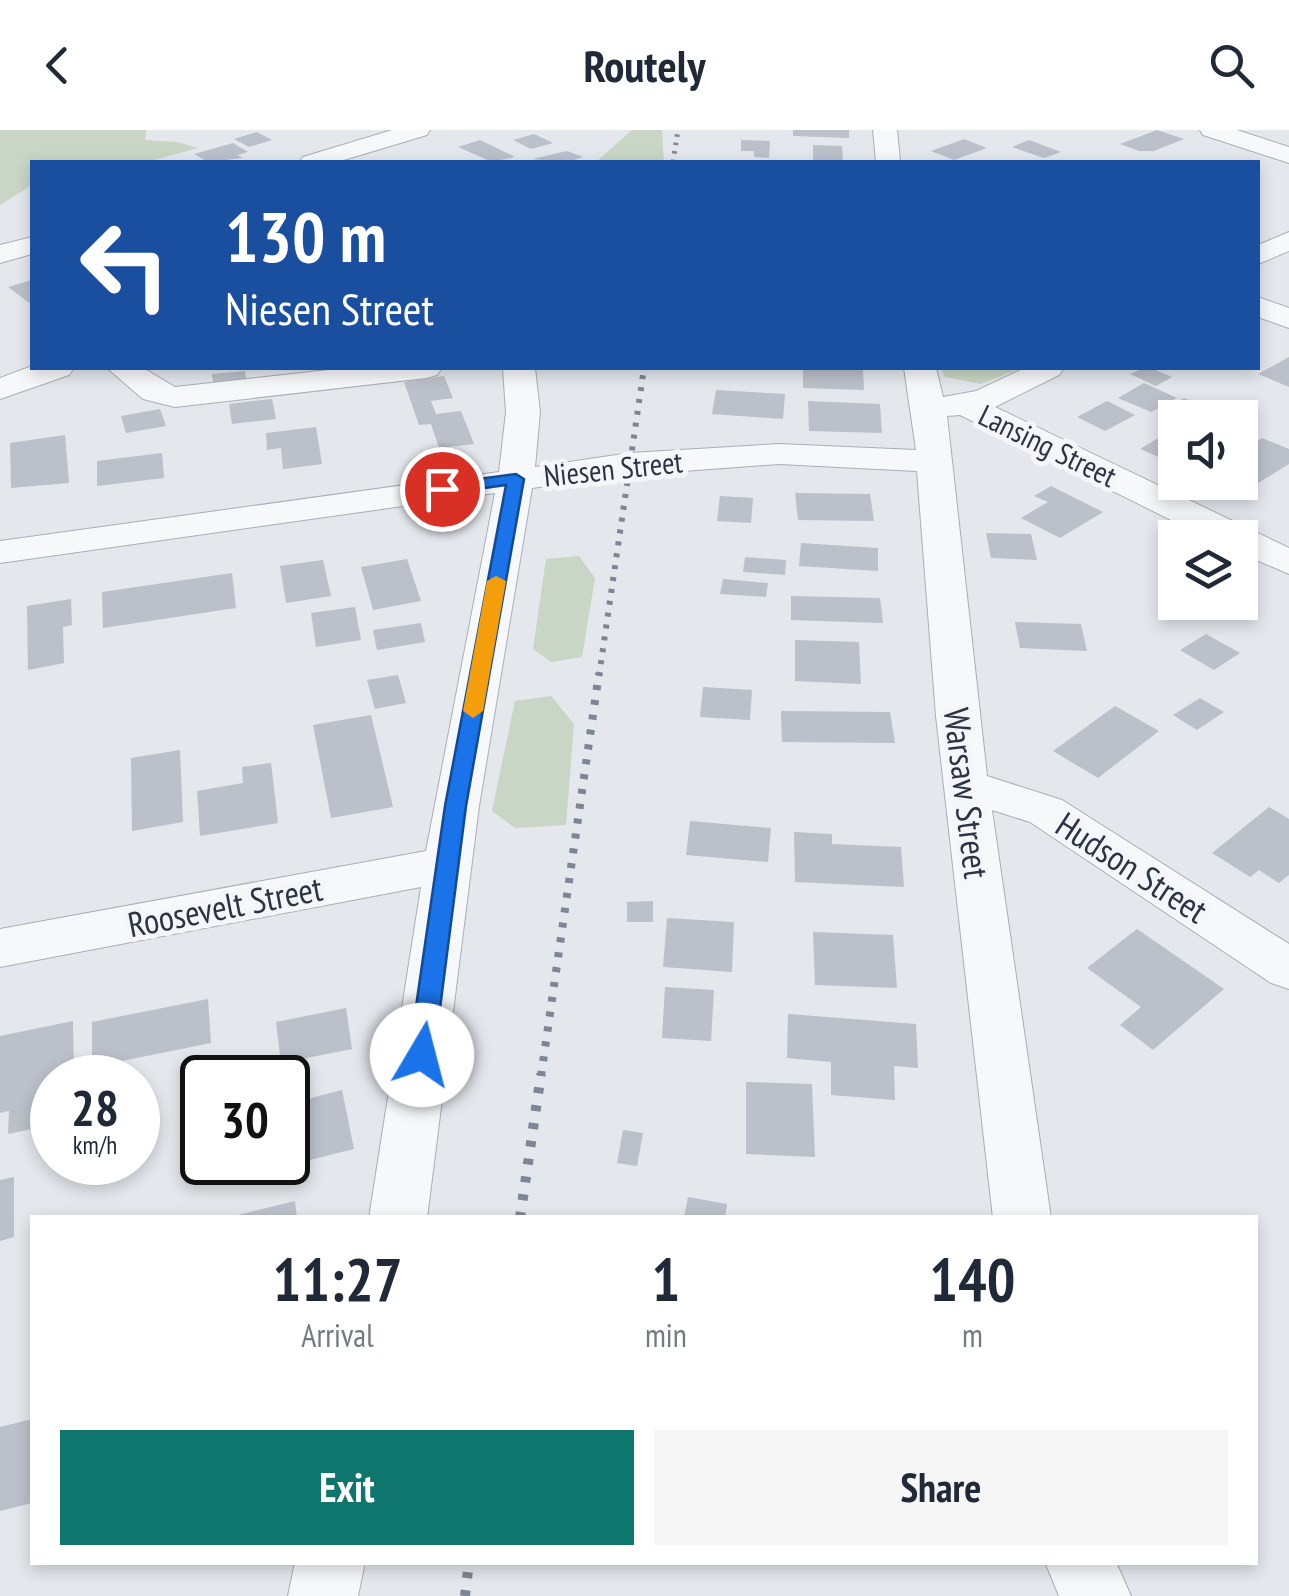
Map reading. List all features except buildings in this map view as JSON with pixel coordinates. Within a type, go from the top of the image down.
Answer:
[{"type":"street","points":[[319,160],[418,130]]},
{"type":"street","points":[[885,130],[889,160]]},
{"type":"street","points":[[1212,130],[1289,155]]},
{"type":"street","points":[[1260,255],[1289,240]]},
{"type":"street","points":[[0,254],[30,246]]},
{"type":"street","points":[[1260,307],[1289,319]]},
{"type":"street","points":[[0,389],[52,370]]},
{"type":"street","points":[[126,370],[155,392],[175,398],[409,370]]},
{"type":"street","points":[[398,1215],[456,806],[516,479],[523,412],[519,370]]},
{"type":"street","points":[[939,393],[1039,370]]},
{"type":"street","name":"Warsaw Street","points":[[939,393],[932,460],[966,785],[1022,1215]]},
{"type":"street","name":"Lansing Street","points":[[939,393],[1201,520]]},
{"type":"street","name":"Niesen Street","points":[[0,552],[630,464],[779,454],[932,460]]},
{"type":"street","name":"Lansing Street","points":[[1258,548],[1289,563]]},
{"type":"street","name":"Hudson Street","points":[[966,785],[1046,810],[1289,969]]},
{"type":"street","name":"Roosevelt Street","points":[[0,948],[450,864]]},
{"type":"street","points":[[324,1596],[329,1565]]},
{"type":"street","points":[[1080,1565],[1096,1596]]},
{"type":"green space","points":[[0,130],[146,130],[145,140],[198,148],[154,160],[30,160],[30,186],[0,205]]},
{"type":"green space","points":[[632,130],[662,130],[664,160],[598,160]]},
{"type":"green space","points":[[942,370],[1016,370],[981,384],[945,377]]},
{"type":"green space","points":[[579,556],[595,578],[582,657],[551,662],[533,649],[546,559]]},
{"type":"green space","points":[[551,696],[574,724],[566,825],[515,828],[492,811],[515,701]]},
{"type":"railway","points":[[673,160],[678,130]]},
{"type":"railway","points":[[599,676],[644,370]]},
{"type":"railway","points":[[541,1076],[599,673]]},
{"type":"railway","points":[[520,1215],[541,1074]]},
{"type":"railway","points":[[465,1596],[469,1565]]},
{"type":"slow traffic","points":[[473,711],[496,581]]},
{"type":"route","points":[[422,1055],[456,806],[516,479],[442,489]]}]
